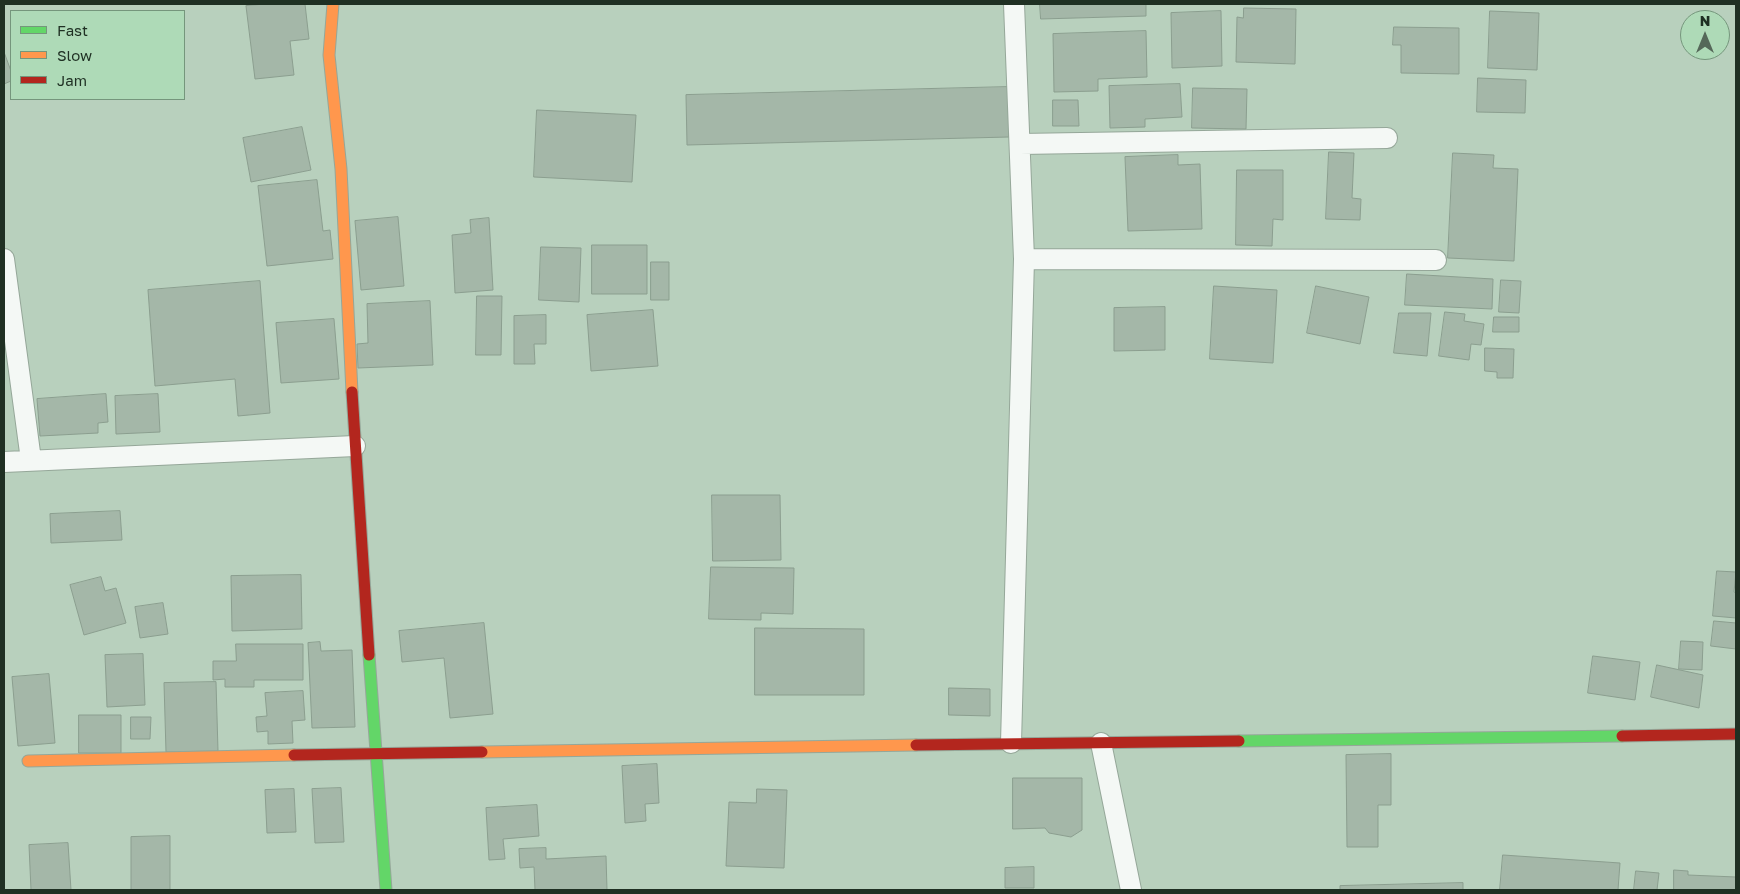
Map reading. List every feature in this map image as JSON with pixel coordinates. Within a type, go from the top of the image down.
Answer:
[{"type":"street","points":[[333,4],[329,55],[341,169],[350,380],[354,409],[374,753],[386,890]]},
{"type":"street","points":[[1011,742],[1024,259],[1014,4]]},
{"type":"street","points":[[1020,144],[1386,138]]},
{"type":"street","points":[[4,259],[31,460]]},
{"type":"street","points":[[1024,259],[1436,260]]},
{"type":"street","points":[[4,462],[355,446]]},
{"type":"street","points":[[28,761],[1011,742],[1736,734]]},
{"type":"street","points":[[1101,742],[1132,890]]},
{"type":"building","points":[[305,4],[309,39],[290,41],[294,75],[255,79],[246,6]]},
{"type":"building","points":[[1040,4],[1146,4],[1146,16],[1041,19]]},
{"type":"building","points":[[1244,8],[1296,9],[1295,64],[1236,62],[1237,17],[1243,18]]},
{"type":"building","points":[[1221,11],[1222,66],[1172,68],[1171,13]]},
{"type":"building","points":[[1490,11],[1539,13],[1537,70],[1488,68]]},
{"type":"building","points":[[1394,27],[1459,28],[1459,74],[1401,73],[1401,45],[1393,45]]},
{"type":"building","points":[[1146,31],[1147,77],[1098,79],[1098,91],[1054,92],[1053,34]]},
{"type":"building","points":[[4,52],[10,68],[10,81],[4,84]]},
{"type":"building","points":[[1478,78],[1526,80],[1525,113],[1477,112]]},
{"type":"building","points":[[1180,84],[1182,117],[1145,119],[1145,127],[1110,128],[1109,86]]},
{"type":"building","points":[[1008,87],[1009,137],[687,145],[686,95]]},
{"type":"building","points":[[1193,88],[1247,89],[1246,129],[1192,128]]},
{"type":"building","points":[[1053,100],[1078,100],[1079,126],[1053,126]]},
{"type":"building","points":[[537,110],[636,115],[632,182],[534,177]]},
{"type":"building","points":[[302,127],[311,170],[251,182],[243,138]]},
{"type":"building","points":[[1329,152],[1354,153],[1352,198],[1361,199],[1360,220],[1326,219]]},
{"type":"building","points":[[1453,153],[1494,155],[1493,168],[1518,169],[1514,261],[1448,258]]},
{"type":"building","points":[[1178,155],[1178,165],[1200,164],[1202,229],[1128,231],[1125,157]]},
{"type":"building","points":[[1237,170],[1283,170],[1283,220],[1273,219],[1272,246],[1236,245]]},
{"type":"building","points":[[317,180],[323,231],[330,230],[333,259],[267,266],[258,186]]},
{"type":"building","points":[[398,217],[404,286],[361,290],[355,221]]},
{"type":"building","points":[[489,218],[493,290],[455,293],[452,235],[471,233],[470,220]]},
{"type":"building","points":[[592,245],[647,245],[647,294],[592,294]]},
{"type":"building","points":[[541,247],[581,248],[579,302],[539,300]]},
{"type":"building","points":[[651,262],[669,262],[669,300],[651,300]]},
{"type":"building","points":[[1407,274],[1493,279],[1492,309],[1405,305]]},
{"type":"building","points":[[1501,280],[1521,281],[1519,313],[1499,312]]},
{"type":"building","points":[[260,281],[270,413],[238,416],[235,379],[155,386],[148,290]]},
{"type":"building","points":[[1214,286],[1277,290],[1273,363],[1210,359]]},
{"type":"building","points":[[1316,286],[1369,297],[1360,344],[1307,333]]},
{"type":"building","points":[[477,296],[502,296],[501,355],[476,355]]},
{"type":"building","points":[[430,301],[433,365],[358,368],[357,344],[368,343],[367,304]]},
{"type":"building","points":[[1165,307],[1165,350],[1114,351],[1114,308]]},
{"type":"building","points":[[653,310],[658,366],[591,371],[587,315]]},
{"type":"building","points":[[1445,312],[1465,314],[1464,321],[1484,324],[1481,345],[1471,344],[1469,360],[1439,356]]},
{"type":"building","points":[[1399,313],[1431,313],[1427,356],[1394,353]]},
{"type":"building","points":[[546,315],[546,344],[534,344],[535,364],[514,364],[514,316]]},
{"type":"building","points":[[1494,317],[1519,317],[1519,332],[1493,332]]},
{"type":"building","points":[[334,319],[339,379],[281,383],[276,323]]},
{"type":"building","points":[[1485,348],[1514,349],[1513,378],[1497,378],[1497,372],[1485,371]]},
{"type":"building","points":[[106,394],[108,422],[98,423],[98,433],[40,436],[37,399]]},
{"type":"building","points":[[158,394],[160,432],[116,434],[115,396]]},
{"type":"building","points":[[712,495],[780,495],[781,560],[713,561]]},
{"type":"building","points":[[120,511],[122,540],[51,543],[50,514]]},
{"type":"building","points":[[711,567],[794,568],[793,614],[761,613],[761,620],[709,619]]},
{"type":"building","points":[[1717,571],[1736,572],[1734,592],[1736,593],[1736,618],[1713,616]]},
{"type":"building","points":[[301,575],[302,629],[232,631],[231,576]]},
{"type":"building","points":[[101,577],[105,591],[116,588],[126,623],[84,635],[70,585]]},
{"type":"building","points":[[163,603],[168,634],[140,638],[135,607]]},
{"type":"building","points":[[1714,621],[1736,623],[1736,649],[1711,646]]},
{"type":"building","points":[[484,623],[493,714],[450,718],[444,658],[402,662],[399,631]]},
{"type":"building","points":[[755,628],[864,629],[864,695],[755,695]]},
{"type":"building","points":[[1681,641],[1703,642],[1702,670],[1679,669]]},
{"type":"building","points":[[320,642],[321,651],[352,650],[355,727],[312,728],[308,643]]},
{"type":"building","points":[[236,644],[303,644],[303,680],[254,680],[254,687],[225,687],[225,679],[213,680],[213,661],[236,661]]},
{"type":"building","points":[[143,654],[145,705],[107,707],[105,655]]},
{"type":"building","points":[[1593,656],[1640,662],[1635,700],[1588,693]]},
{"type":"building","points":[[1657,665],[1703,675],[1699,708],[1651,697]]},
{"type":"building","points":[[49,674],[55,743],[18,746],[12,677]]},
{"type":"building","points":[[216,682],[218,751],[166,752],[164,683]]},
{"type":"building","points":[[949,688],[990,689],[990,716],[949,715]]},
{"type":"building","points":[[303,691],[305,720],[292,721],[293,743],[268,744],[268,731],[257,732],[256,717],[267,716],[265,693]]},
{"type":"building","points":[[79,715],[121,715],[121,753],[79,753]]},
{"type":"building","points":[[131,717],[151,717],[150,739],[131,739]]},
{"type":"building","points":[[1391,754],[1391,805],[1378,805],[1378,847],[1347,847],[1346,755]]},
{"type":"building","points":[[657,764],[659,803],[645,804],[646,821],[625,823],[622,766]]},
{"type":"building","points":[[1013,778],[1082,778],[1082,830],[1071,837],[1049,833],[1045,828],[1013,829]]},
{"type":"building","points":[[341,788],[344,842],[315,843],[312,789]]},
{"type":"building","points":[[294,789],[296,832],[267,833],[265,790]]},
{"type":"building","points":[[757,789],[787,790],[784,868],[726,866],[729,802],[756,803]]},
{"type":"building","points":[[537,805],[539,836],[503,839],[505,859],[489,860],[486,808]]},
{"type":"building","points":[[170,836],[170,890],[131,890],[131,837]]},
{"type":"building","points":[[68,843],[71,890],[31,890],[29,845]]},
{"type":"building","points":[[546,848],[546,859],[606,856],[607,890],[535,890],[534,867],[520,868],[519,849]]},
{"type":"building","points":[[1503,855],[1620,863],[1618,890],[1500,890]]},
{"type":"building","points":[[1034,867],[1034,888],[1005,888],[1005,868]]},
{"type":"building","points":[[1674,870],[1688,871],[1688,875],[1736,877],[1736,890],[1674,890]]},
{"type":"building","points":[[1636,871],[1659,873],[1657,890],[1634,890]]},
{"type":"building","points":[[1463,883],[1463,890],[1340,890],[1340,886]]},
{"type":"traffic: fast","points":[[369,655],[386,890]]},
{"type":"traffic: fast","points":[[1239,741],[1622,736]]},
{"type":"traffic: slow","points":[[333,4],[329,55],[341,169],[352,392]]},
{"type":"traffic: slow","points":[[482,752],[916,745]]},
{"type":"traffic: slow","points":[[28,761],[294,755]]},
{"type":"traffic: jam","points":[[352,392],[369,655]]},
{"type":"traffic: jam","points":[[1622,736],[1736,734]]},
{"type":"traffic: jam","points":[[916,745],[1239,741]]},
{"type":"traffic: jam","points":[[294,755],[482,752]]}]
